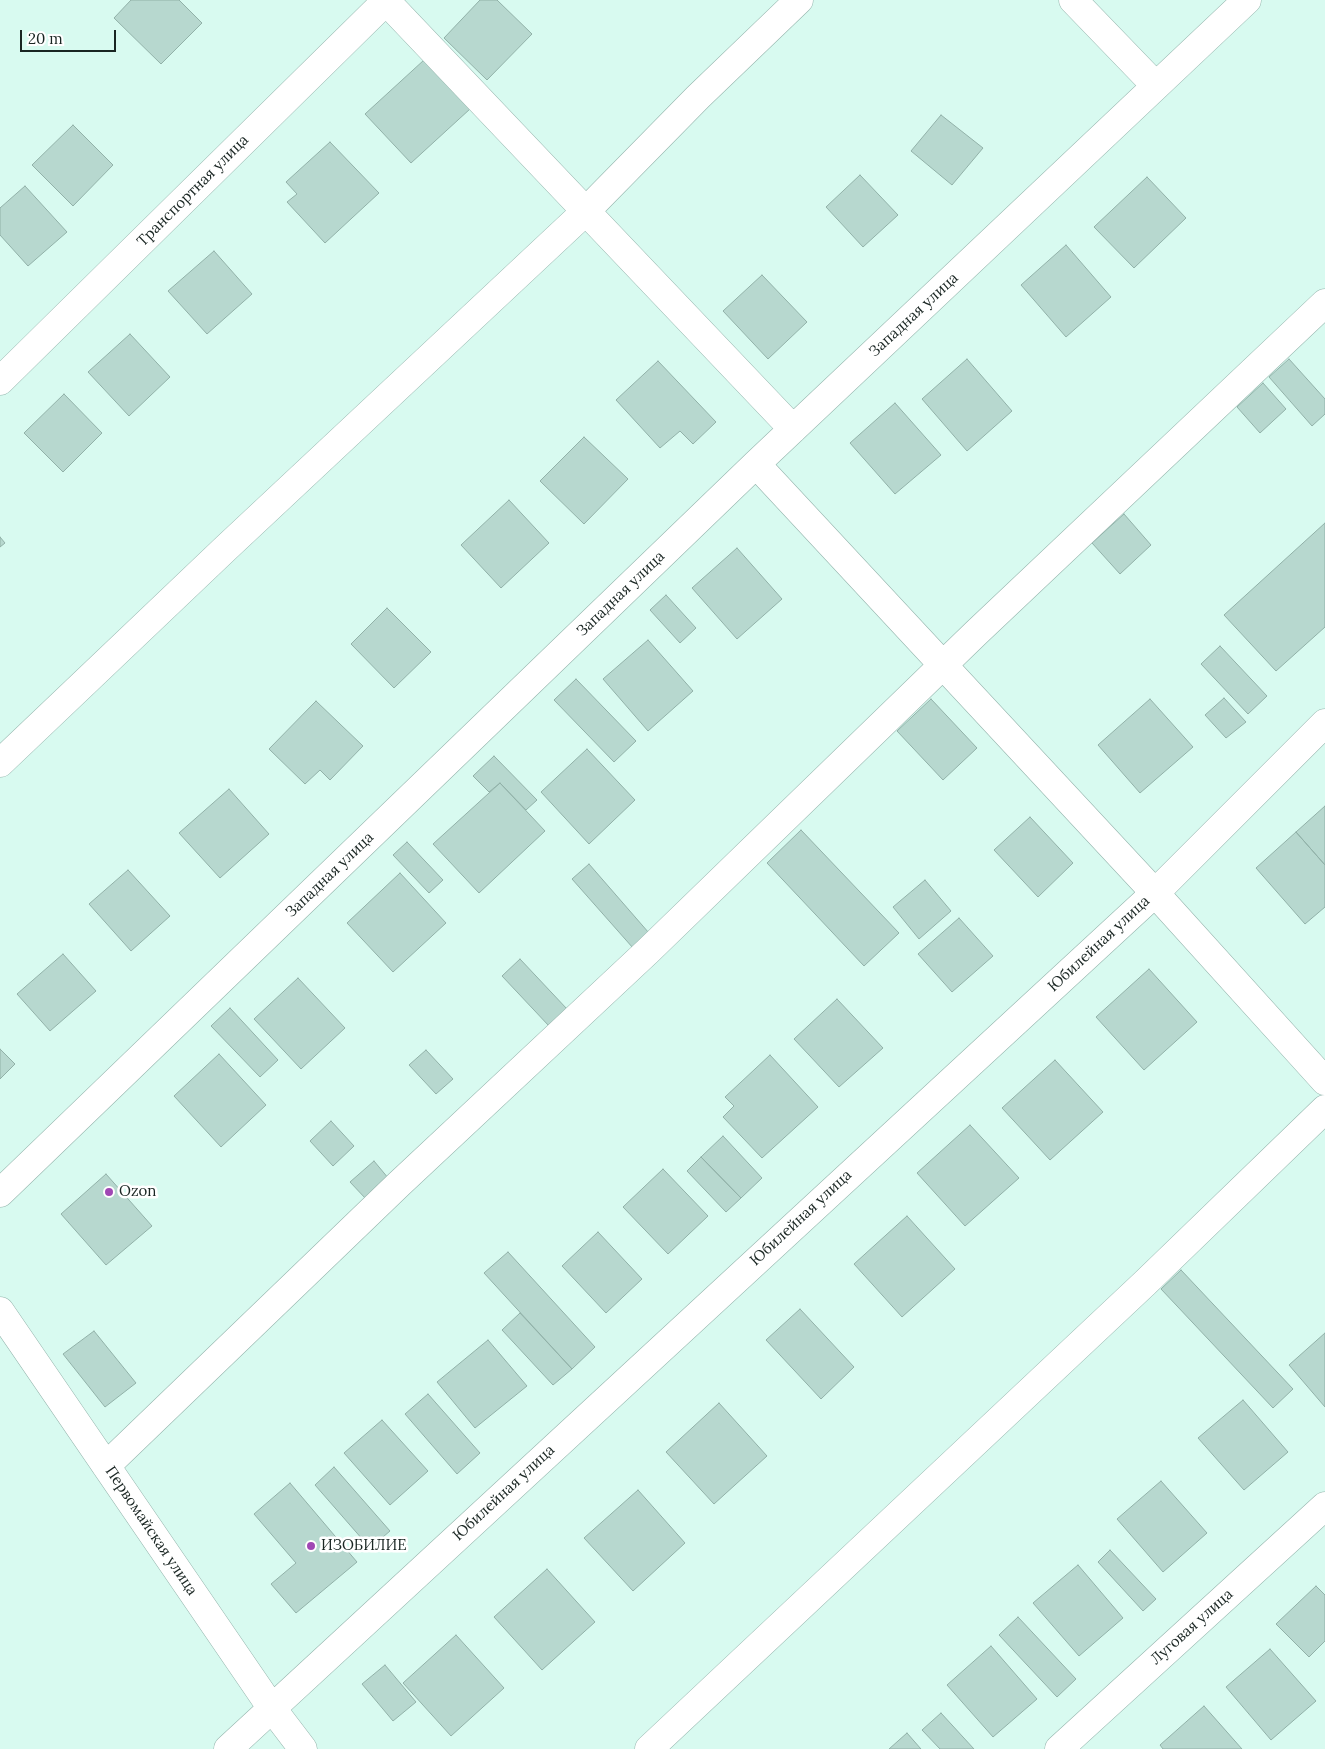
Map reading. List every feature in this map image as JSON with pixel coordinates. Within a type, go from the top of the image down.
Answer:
[{"type":"street","points":[[386,0],[794,429]]},
{"type":"street","name":"Транспортная улица","points":[[0,381],[386,0]]},
{"type":"street","points":[[0,763],[261,514],[586,211],[698,97],[799,0]]},
{"type":"street","points":[[1073,0],[1156,86]]},
{"type":"street","name":"Западная улица","points":[[0,1193],[756,464],[1246,0]]},
{"type":"street","points":[[106,1466],[399,1184],[648,951],[942,665],[1325,302]]},
{"type":"street","points":[[756,464],[1155,893],[1325,1081]]},
{"type":"street","name":"Юбилейная улица","points":[[228,1749],[271,1707],[1155,893],[1325,723]]},
{"type":"street","points":[[649,1749],[1145,1283],[1325,1109]]},
{"type":"street","name":"Первомайская улица","points":[[0,1311],[271,1707],[303,1749]]},
{"type":"street","name":"Луговая улица","points":[[1059,1749],[1325,1506]]},
{"type":"building","points":[[131,0],[179,0],[202,23],[161,64],[114,18]]},
{"type":"building","points":[[480,0],[497,0],[532,34],[487,80],[444,38]]},
{"type":"building","points":[[424,60],[470,109],[411,163],[365,114]]},
{"type":"building","points":[[941,115],[983,148],[952,185],[911,151]]},
{"type":"building","points":[[73,125],[113,165],[73,206],[32,165]]},
{"type":"building","points":[[330,142],[379,193],[325,243],[287,202],[297,194],[286,182]]},
{"type":"building","points":[[860,175],[898,215],[863,247],[826,207]]},
{"type":"building","points":[[1147,177],[1186,218],[1134,268],[1094,227]]},
{"type":"building","points":[[25,186],[67,232],[28,266],[0,235],[0,208]]},
{"type":"building","points":[[1066,245],[1111,297],[1066,337],[1021,285]]},
{"type":"building","points":[[214,251],[252,294],[207,334],[168,291]]},
{"type":"building","points":[[762,275],[807,322],[768,359],[723,311]]},
{"type":"building","points":[[130,334],[170,377],[129,416],[88,372]]},
{"type":"building","points":[[967,359],[1012,411],[967,451],[922,399]]},
{"type":"building","points":[[1289,359],[1325,399],[1325,414],[1312,426],[1269,377]]},
{"type":"building","points":[[658,361],[716,422],[693,444],[680,431],[660,448],[616,400]]},
{"type":"building","points":[[1263,383],[1286,409],[1260,433],[1237,407]]},
{"type":"building","points":[[64,394],[102,433],[63,472],[24,433]]},
{"type":"building","points":[[895,403],[941,455],[895,494],[850,443]]},
{"type":"building","points":[[584,437],[628,479],[584,524],[540,481]]},
{"type":"building","points":[[509,500],[549,543],[501,588],[461,545]]},
{"type":"building","points":[[1124,514],[1151,545],[1120,574],[1092,543]]},
{"type":"building","points":[[1325,523],[1325,627],[1276,671],[1224,615]]},
{"type":"building","points":[[0,537],[5,543],[0,547]]},
{"type":"building","points":[[737,548],[782,599],[737,639],[692,588]]},
{"type":"building","points":[[666,595],[696,628],[680,643],[650,610]]},
{"type":"building","points":[[387,608],[431,652],[394,688],[351,644]]},
{"type":"building","points":[[648,640],[693,691],[648,731],[603,679]]},
{"type":"building","points":[[1220,646],[1267,696],[1248,714],[1201,664]]},
{"type":"building","points":[[576,679],[636,741],[614,762],[554,700]]},
{"type":"building","points":[[1224,698],[1246,722],[1226,738],[1205,715]]},
{"type":"building","points":[[931,699],[977,748],[943,780],[897,731]]},
{"type":"building","points":[[1150,699],[1193,747],[1140,793],[1098,745]]},
{"type":"building","points":[[316,701],[363,746],[330,780],[320,770],[305,784],[269,749]]},
{"type":"building","points":[[587,749],[635,800],[589,844],[541,792]]},
{"type":"building","points":[[494,756],[537,800],[526,810],[500,783],[489,792],[473,776]]},
{"type":"building","points":[[500,783],[545,831],[479,893],[433,844]]},
{"type":"building","points":[[229,789],[269,834],[220,878],[179,833]]},
{"type":"building","points":[[1325,806],[1325,865],[1296,832]]},
{"type":"building","points":[[1030,817],[1073,863],[1038,897],[994,850]]},
{"type":"building","points":[[801,830],[899,933],[864,966],[767,863]]},
{"type":"building","points":[[1296,832],[1325,865],[1325,907],[1305,924],[1256,868]]},
{"type":"building","points":[[407,842],[443,880],[429,893],[393,855]]},
{"type":"building","points":[[589,864],[649,933],[633,948],[572,879]]},
{"type":"building","points":[[128,870],[170,916],[131,951],[89,904]]},
{"type":"building","points":[[400,873],[446,923],[393,972],[347,923]]},
{"type":"building","points":[[925,880],[951,911],[919,939],[893,907]]},
{"type":"building","points":[[959,918],[993,956],[952,992],[918,954]]},
{"type":"building","points":[[63,954],[96,991],[50,1031],[17,994]]},
{"type":"building","points":[[520,959],[567,1009],[549,1026],[502,976]]},
{"type":"building","points":[[1149,969],[1197,1022],[1144,1070],[1096,1017]]},
{"type":"building","points":[[298,978],[345,1028],[301,1069],[254,1019]]},
{"type":"building","points":[[837,999],[883,1048],[839,1087],[794,1039]]},
{"type":"building","points":[[230,1008],[278,1060],[260,1077],[211,1026]]},
{"type":"building","points":[[0,1049],[15,1064],[0,1079]]},
{"type":"building","points":[[426,1050],[453,1079],[436,1094],[409,1065]]},
{"type":"building","points":[[219,1054],[266,1105],[221,1147],[174,1096]]},
{"type":"building","points":[[770,1055],[818,1107],[762,1158],[723,1117],[734,1106],[725,1097]]},
{"type":"building","points":[[1055,1060],[1103,1112],[1050,1160],[1002,1108]]},
{"type":"building","points":[[331,1121],[354,1146],[333,1166],[310,1141]]},
{"type":"building","points":[[970,1125],[1019,1178],[965,1226],[917,1173]]},
{"type":"building","points":[[723,1136],[762,1178],[741,1198],[701,1157]]},
{"type":"building","points":[[701,1157],[741,1198],[726,1212],[687,1171]]},
{"type":"building","points":[[374,1161],[389,1179],[366,1199],[350,1182]]},
{"type":"building","points":[[663,1169],[708,1216],[668,1254],[623,1207]]},
{"type":"building","points":[[106,1174],[152,1226],[106,1265],[61,1214]]},
{"type":"building","points":[[907,1216],[955,1269],[902,1317],[854,1264]]},
{"type":"building","points":[[598,1232],[642,1279],[606,1313],[562,1266]]},
{"type":"building","points":[[508,1252],[595,1347],[572,1369],[484,1273]]},
{"type":"building","points":[[1181,1270],[1293,1389],[1273,1408],[1161,1289]]},
{"type":"building","points":[[800,1309],[854,1367],[821,1399],[766,1340]]},
{"type":"building","points":[[520,1313],[572,1369],[553,1385],[502,1330]]},
{"type":"building","points":[[94,1331],[136,1383],[105,1407],[63,1354]]},
{"type":"building","points":[[1325,1333],[1325,1407],[1289,1365]]},
{"type":"building","points":[[488,1340],[527,1386],[475,1428],[437,1382]]},
{"type":"building","points":[[428,1394],[480,1453],[457,1474],[405,1414]]},
{"type":"building","points":[[1243,1400],[1288,1452],[1244,1490],[1198,1438]]},
{"type":"building","points":[[719,1403],[767,1456],[714,1504],[666,1452]]},
{"type":"building","points":[[382,1420],[428,1471],[390,1505],[344,1453]]},
{"type":"building","points":[[334,1467],[390,1531],[370,1548],[315,1485]]},
{"type":"building","points":[[1161,1481],[1207,1533],[1163,1572],[1117,1519]]},
{"type":"building","points":[[290,1483],[357,1562],[296,1613],[271,1584],[296,1563],[254,1514]]},
{"type":"building","points":[[638,1490],[685,1543],[633,1591],[584,1538]]},
{"type":"building","points":[[1110,1550],[1156,1599],[1143,1611],[1098,1562]]},
{"type":"building","points":[[1078,1565],[1123,1618],[1079,1656],[1033,1603]]},
{"type":"building","points":[[547,1569],[595,1622],[542,1670],[494,1617]]},
{"type":"building","points":[[1316,1586],[1325,1595],[1325,1641],[1309,1657],[1276,1624]]},
{"type":"building","points":[[1018,1617],[1076,1679],[1057,1697],[999,1635]]},
{"type":"building","points":[[456,1635],[504,1688],[451,1736],[403,1683]]},
{"type":"building","points":[[991,1646],[1037,1699],[993,1737],[947,1685]]},
{"type":"building","points":[[1270,1649],[1316,1701],[1271,1740],[1226,1687]]},
{"type":"building","points":[[385,1665],[416,1702],[393,1721],[362,1684]]},
{"type":"building","points":[[1204,1706],[1242,1749],[1163,1749],[1160,1745]]},
{"type":"building","points":[[941,1713],[974,1749],[940,1749],[922,1730]]},
{"type":"building","points":[[907,1733],[921,1749],[889,1749]]},
{"type":"place","name":"Ozon","points":[[109,1192]]},
{"type":"place","name":"ИЗОБИЛИЕ","points":[[311,1546]]}]
